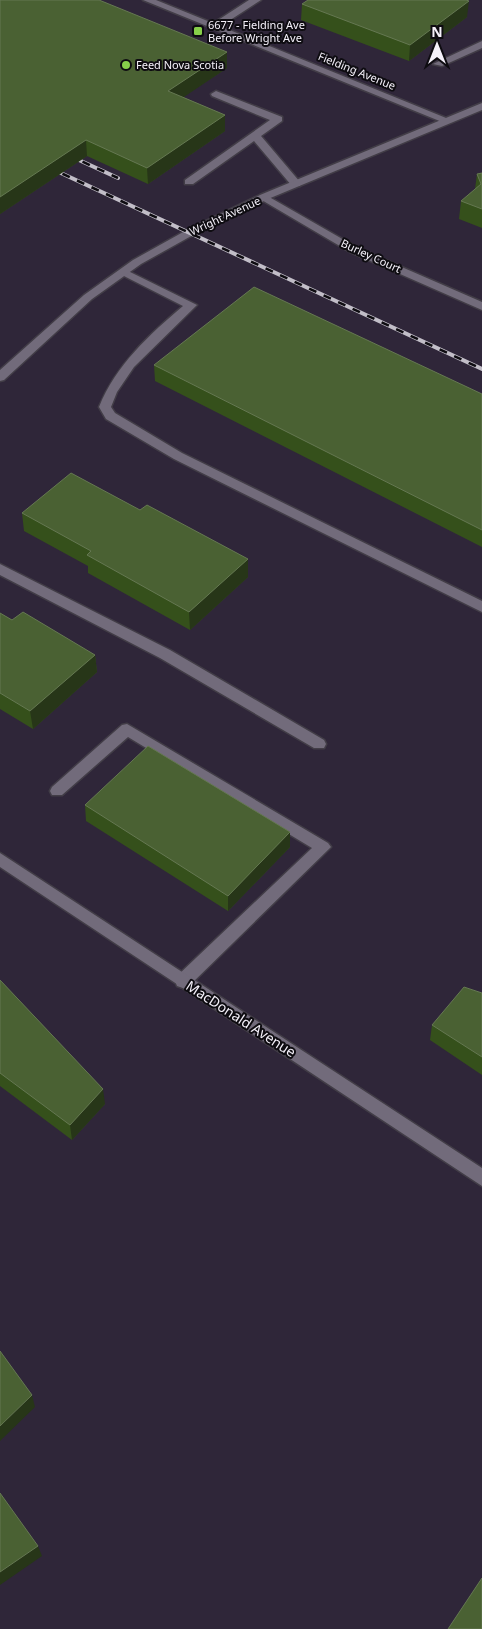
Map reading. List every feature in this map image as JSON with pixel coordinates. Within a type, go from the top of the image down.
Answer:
[{"type":"street","name":"Fielding Avenue","points":[[148,0],[446,120]]},
{"type":"street","points":[[214,26],[256,0]]},
{"type":"street","points":[[438,64],[482,44]]},
{"type":"street","points":[[189,182],[278,119],[216,94]]},
{"type":"street","name":"Wright Avenue","points":[[0,377],[88,297],[124,272],[189,233],[264,197],[482,106]]},
{"type":"street","points":[[255,135],[296,184]]},
{"type":"street","name":"Burley Court","points":[[264,197],[354,250],[482,306]]},
{"type":"street","points":[[124,272],[191,305],[158,333],[111,390],[106,407],[110,416],[178,456],[482,607]]},
{"type":"street","points":[[0,569],[165,654],[319,744]]},
{"type":"street","points":[[57,791],[127,729],[323,847],[184,981]]},
{"type":"street","name":"MacDonald Avenue","points":[[0,859],[482,1178]]},
{"type":"shaded area","points":[[0,0],[482,0],[482,1629],[0,1629]]},
{"type":"building","points":[[0,0],[99,0],[227,52],[168,91],[225,115],[147,168],[86,140],[0,197]]},
{"type":"building","points":[[308,0],[469,1],[410,45],[302,4]]},
{"type":"building","points":[[482,173],[482,209],[461,201],[481,184],[477,174]]},
{"type":"building","points":[[254,287],[482,394],[482,530],[154,365]]},
{"type":"building","points":[[71,473],[140,510],[147,505],[248,559],[189,612],[87,555],[91,551],[22,513]]},
{"type":"building","points":[[23,612],[95,655],[30,711],[0,693],[0,613],[12,620]]},
{"type":"building","points":[[148,746],[290,832],[228,896],[85,805]]},
{"type":"building","points":[[0,980],[103,1089],[70,1125],[0,1073]]},
{"type":"building","points":[[464,987],[482,993],[482,1057],[432,1025]]},
{"type":"building","points":[[0,1351],[32,1395],[0,1426]]},
{"type":"building","points":[[0,1493],[38,1546],[0,1572]]},
{"type":"building","points":[[482,1578],[482,1629],[448,1629]]},
{"type":"railway","points":[[68,155],[118,178]]},
{"type":"railway","points":[[48,167],[482,369]]},
{"type":"place","name":"6677 - Fielding Ave Before Wright Ave","points":[[198,31]]},
{"type":"place","name":"Feed Nova Scotia","points":[[126,65]]}]
